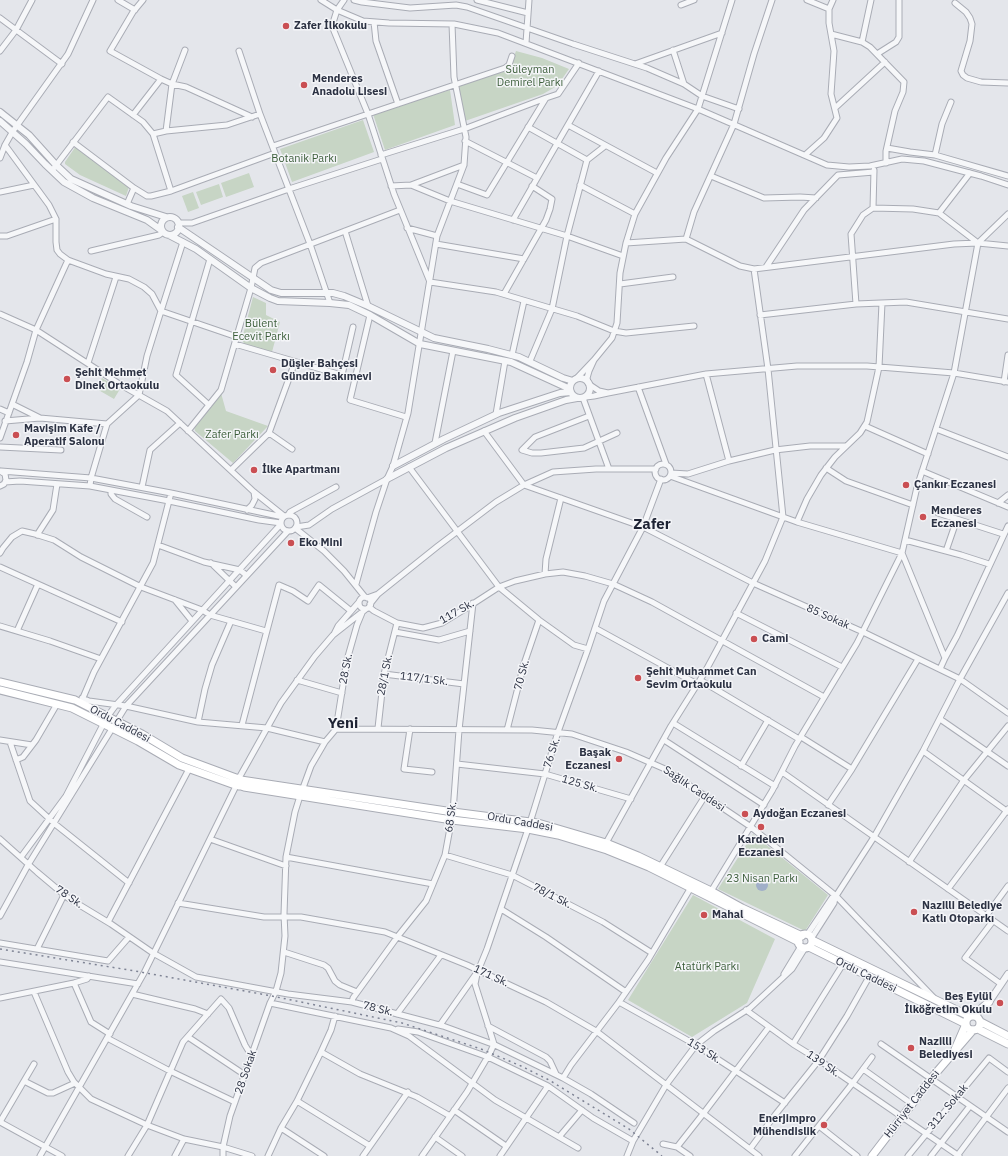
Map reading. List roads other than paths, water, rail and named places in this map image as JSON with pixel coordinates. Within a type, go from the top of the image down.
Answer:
[{"type":"main road","name":"Ordu Caddesi","points":[[0,682],[81,701],[106,720]]},
{"type":"main road","name":"Ordu Caddesi","points":[[0,690],[58,704],[106,720],[182,758],[238,782],[303,789],[453,812],[529,825],[606,843],[660,867],[710,894],[742,908],[806,942],[843,964],[966,1024]]},
{"type":"main road","name":"Ordu Caddesi","points":[[116,725],[179,765],[189,769],[300,796],[452,820],[529,825],[607,850],[649,868],[690,889],[710,894]]},
{"type":"main road","name":"Ordu Caddesi","points":[[806,942],[971,1016]]},
{"type":"main road","name":"Hürriyet Caddesi","points":[[971,1016],[989,1002]]},
{"type":"main road","name":"Hürriyet Caddesi","points":[[872,1156],[931,1079],[978,1025],[989,1002]]},
{"type":"main road","points":[[978,1025],[978,1016],[971,1016],[966,1020],[966,1024],[969,1028],[978,1025],[1008,1036]]},
{"type":"main road","name":"Hürriyet Caddesi","points":[[953,1054],[966,1024]]},
{"type":"main road","points":[[978,1025],[1008,1044]]},
{"type":"street","points":[[0,51],[16,30],[32,0]]},
{"type":"street","points":[[0,158],[13,131],[68,54],[93,0]]},
{"type":"street","points":[[118,0],[135,10]]},
{"type":"street","points":[[143,0],[135,10],[110,51],[172,84],[186,87],[252,117]]},
{"type":"street","points":[[321,0],[337,10],[363,21],[452,24],[498,33],[698,109],[827,165],[849,167],[874,166],[902,160],[924,161],[1008,185]]},
{"type":"street","points":[[344,0],[337,10],[332,26],[368,114],[400,210],[430,282]]},
{"type":"street","points":[[354,0],[410,8],[456,5],[467,7],[635,64],[684,84],[702,96],[739,109]]},
{"type":"street","points":[[444,6],[445,0]]},
{"type":"street","points":[[477,0],[528,13]]},
{"type":"street","points":[[526,43],[529,0]]},
{"type":"street","points":[[681,5],[694,0]]},
{"type":"street","points":[[570,390],[571,383],[594,360],[612,338],[617,323],[620,284],[626,243],[635,214],[656,174],[698,109],[732,0]]},
{"type":"street","points":[[686,239],[694,212],[734,124],[754,54],[772,0]]},
{"type":"street","points":[[808,0],[830,9]]},
{"type":"street","points":[[805,155],[824,138],[837,118],[831,94],[834,51],[829,23],[830,9],[833,0]]},
{"type":"street","points":[[862,42],[871,0]]},
{"type":"street","points":[[877,54],[896,42],[899,37],[899,0]]},
{"type":"street","points":[[954,3],[968,15],[972,24],[971,37],[961,71],[963,76],[981,82],[1008,83]]},
{"type":"street","points":[[0,18],[62,64]]},
{"type":"street","points":[[374,22],[376,41],[398,104]]},
{"type":"street","points":[[357,586],[376,512],[393,466],[406,417],[422,334],[438,236],[464,165],[464,128],[456,85],[452,24]]},
{"type":"street","points":[[635,64],[722,33]]},
{"type":"street","points":[[831,34],[862,42],[870,47],[904,82],[895,111],[887,148],[886,163]]},
{"type":"street","points":[[166,131],[172,84],[186,50]]},
{"type":"street","points":[[673,50],[684,84]]},
{"type":"street","points":[[239,51],[260,114],[310,244],[330,303]]},
{"type":"street","points":[[273,146],[505,68],[509,65],[512,56]]},
{"type":"street","points":[[834,108],[885,62]]},
{"type":"street","points":[[178,225],[192,223],[558,94],[579,63]]},
{"type":"street","points":[[513,220],[599,71]]},
{"type":"street","points":[[133,115],[162,79]]},
{"type":"street","points":[[54,168],[108,97],[143,122],[153,134],[171,191]]},
{"type":"street","points":[[457,184],[487,195],[546,98]]},
{"type":"street","points":[[935,155],[942,124],[951,102]]},
{"type":"street","points":[[0,112],[29,135],[64,182],[93,198],[146,220],[210,259],[251,288],[278,301],[349,305],[370,315],[420,344],[505,361],[525,368],[570,390],[582,398],[608,469]]},
{"type":"street","points":[[153,134],[166,131],[227,125],[260,114]]},
{"type":"street","points":[[0,121],[54,168],[76,181],[127,204],[155,215],[174,218],[178,225],[271,290],[281,293],[327,293],[344,296],[368,306],[422,334],[512,355],[530,361],[563,378],[575,380],[583,379],[599,391],[608,393]]},
{"type":"street","points":[[568,125],[656,174]]},
{"type":"street","points":[[528,127],[587,160]]},
{"type":"street","points":[[465,141],[537,178]]},
{"type":"street","points":[[73,142],[141,193],[151,196],[171,191],[275,153]]},
{"type":"street","points":[[5,145],[49,205],[56,219],[57,250],[62,257],[106,274],[129,279],[152,294],[161,311],[237,337]]},
{"type":"street","points":[[530,361],[552,309],[567,236],[587,160],[605,146]]},
{"type":"street","points":[[887,148],[935,155],[1008,176]]},
{"type":"street","points":[[391,186],[411,185],[464,165]]},
{"type":"street","points":[[873,208],[874,166]]},
{"type":"street","points":[[766,267],[804,210],[838,175],[874,172]]},
{"type":"street","points":[[939,213],[970,173]]},
{"type":"street","points":[[711,176],[764,198],[816,198]]},
{"type":"street","points":[[0,192],[34,185]]},
{"type":"street","points":[[411,185],[450,201],[567,236],[624,256]]},
{"type":"street","points":[[580,185],[635,214]]},
{"type":"street","points":[[504,294],[550,209],[552,199],[532,186]]},
{"type":"street","points":[[127,204],[134,188]]},
{"type":"street","points":[[856,304],[851,234],[863,215],[873,208],[913,209],[939,213],[978,243]]},
{"type":"street","points":[[188,431],[221,390],[251,288],[254,268],[261,263],[400,210]]},
{"type":"street","points":[[710,894],[764,805],[800,738],[862,632],[902,553],[922,471],[954,373],[978,243],[1008,214]]},
{"type":"street","points":[[164,232],[162,221],[166,217]]},
{"type":"street","points":[[0,236],[7,236],[56,219]]},
{"type":"street","points":[[91,251],[159,235],[164,232],[174,233],[178,225]]},
{"type":"street","points":[[407,228],[438,236]]},
{"type":"street","points":[[345,231],[368,306]]},
{"type":"street","points":[[626,243],[686,239],[740,266],[754,269],[925,247],[978,243],[1008,246]]},
{"type":"street","points":[[90,486],[91,478],[108,424],[139,395],[147,356],[183,242]]},
{"type":"street","points":[[436,244],[524,259]]},
{"type":"street","points":[[209,405],[176,375],[210,259]]},
{"type":"street","points":[[0,438],[27,362],[36,330],[68,260]]},
{"type":"street","points":[[606,843],[673,723],[722,640],[765,561],[783,517],[768,369],[754,269]]},
{"type":"street","points":[[88,364],[116,277]]},
{"type":"street","points":[[620,284],[673,277]]},
{"type":"street","points":[[430,282],[504,294],[577,316],[614,331],[626,333],[694,326]]},
{"type":"street","points":[[512,355],[524,301]]},
{"type":"street","points":[[760,315],[856,304],[906,302],[1008,319]]},
{"type":"street","points":[[796,522],[807,499],[826,468],[845,446],[866,426],[879,367],[882,303]]},
{"type":"street","points":[[0,314],[36,330],[88,364],[167,411],[283,519],[284,529],[288,531]]},
{"type":"street","points":[[370,315],[350,400],[406,417]]},
{"type":"street","points":[[342,375],[353,327]]},
{"type":"street","points":[[235,344],[355,379]]},
{"type":"street","points":[[435,443],[453,351]]},
{"type":"street","points":[[0,916],[28,865],[55,824],[116,725],[126,706],[288,531],[292,531],[296,528],[309,524],[332,509],[446,448],[515,418],[562,401],[706,374],[796,366],[879,367],[954,373],[1006,382],[1008,355]]},
{"type":"street","points":[[582,398],[590,392],[587,378],[594,360]]},
{"type":"street","points":[[496,414],[505,361]]},
{"type":"street","points":[[231,470],[269,433],[295,362]]},
{"type":"street","points":[[706,374],[729,461]]},
{"type":"street","points":[[638,387],[671,474]]},
{"type":"street","points":[[393,466],[435,443],[496,414],[570,390]]},
{"type":"street","points":[[12,404],[40,418]]},
{"type":"street","points":[[0,409],[9,413]]},
{"type":"street","points":[[589,416],[535,436],[522,450],[532,453],[541,453],[584,448],[617,433]]},
{"type":"street","points":[[5,422],[40,418],[108,424]]},
{"type":"street","points":[[142,487],[150,450],[180,423]]},
{"type":"street","points":[[478,423],[524,484]]},
{"type":"street","points":[[866,426],[928,454]]},
{"type":"street","points":[[936,429],[1008,457]]},
{"type":"street","points":[[269,433],[292,449]]},
{"type":"street","points":[[656,469],[656,476],[661,479],[666,479],[671,474],[688,474],[729,461],[776,450],[810,446],[845,446]]},
{"type":"street","points":[[0,447],[61,450]]},
{"type":"street","points":[[40,1156],[138,984],[238,782],[281,703],[315,656],[333,635],[367,608],[378,594],[496,502],[524,484],[553,472],[608,469],[656,469],[661,464],[666,464]]},
{"type":"street","points":[[409,467],[500,587],[539,620],[574,645],[588,649]]},
{"type":"street","points":[[826,468],[846,480],[913,505]]},
{"type":"street","points":[[1,471],[91,478],[171,493],[283,519]]},
{"type":"street","points":[[1,471],[5,474],[2,485],[20,481],[90,486],[259,520],[283,519],[292,515],[296,518],[296,528]]},
{"type":"street","points":[[922,471],[1008,507]]},
{"type":"street","points":[[671,474],[796,522],[902,553]]},
{"type":"street","name":"76 Sk.","points":[[440,1025],[478,971],[487,949],[529,825],[558,732],[604,601],[643,526],[661,479]]},
{"type":"street","points":[[37,535],[53,510],[57,484]]},
{"type":"street","name":"85 Sokak","points":[[524,484],[643,526],[753,583],[862,632],[960,679],[1008,713]]},
{"type":"street","points":[[21,857],[66,796],[106,720],[116,705],[240,570],[290,512],[336,487]]},
{"type":"street","points":[[111,490],[111,494],[115,499],[147,516]]},
{"type":"street","points":[[247,510],[255,499],[254,492]]},
{"type":"street","points":[[171,493],[153,563],[101,659],[81,701],[126,706],[198,722],[267,728],[325,742]]},
{"type":"street","points":[[998,503],[1008,495]]},
{"type":"street","points":[[545,574],[546,559],[561,498]]},
{"type":"street","points":[[938,513],[1003,534]]},
{"type":"street","points":[[946,551],[957,519]]},
{"type":"street","points":[[940,669],[957,636],[1003,534],[1008,527]]},
{"type":"street","points":[[296,528],[324,551],[357,586],[363,599]]},
{"type":"street","points":[[0,553],[2,548],[12,537],[22,531],[37,535],[54,540],[82,557],[141,587],[202,610],[210,615],[266,631]]},
{"type":"street","points":[[905,540],[989,564]]},
{"type":"street","points":[[158,545],[204,562],[240,570],[246,575]]},
{"type":"street","points":[[902,553],[945,658]]},
{"type":"street","points":[[210,563],[236,587]]},
{"type":"street","points":[[0,567],[122,622]]},
{"type":"street","name":"117 Sk.","points":[[363,599],[360,607],[374,611],[397,623],[423,628],[442,623],[500,587],[515,581],[545,574],[563,572],[585,576],[613,584],[652,602],[824,697]]},
{"type":"street","points":[[17,631],[38,584]]},
{"type":"street","points":[[242,725],[279,585],[308,600],[319,585],[351,611]]},
{"type":"street","points":[[627,1156],[633,1141],[666,1085],[696,1045],[746,1010],[780,980],[834,903],[835,897],[874,837],[924,751],[960,679],[1006,602],[1008,593]]},
{"type":"street","points":[[333,635],[338,626],[363,599],[378,594]]},
{"type":"street","points":[[363,599],[370,600],[367,608]]},
{"type":"street","points":[[174,600],[192,621]]},
{"type":"street","name":"68 Sk.","points":[[352,1002],[352,998],[426,901],[445,855],[453,812],[459,730],[474,603]]},
{"type":"street","name":"28 Sk.","points":[[336,729],[347,660],[357,625],[367,608]]},
{"type":"street","points":[[736,613],[842,667]]},
{"type":"street","name":"70 Sk.","points":[[507,730],[524,664],[539,620]]},
{"type":"street","points":[[198,722],[212,665],[231,621]]},
{"type":"street","name":"28/1 Sk.","points":[[378,728],[384,674],[397,623]]},
{"type":"street","points":[[0,626],[101,659]]},
{"type":"street","points":[[595,628],[768,720],[852,769]]},
{"type":"street","points":[[395,632],[439,640],[470,631]]},
{"type":"street","points":[[828,805],[852,769],[918,659]]},
{"type":"street","name":"117/1 Sk.","points":[[384,674],[464,684]]},
{"type":"street","points":[[297,680],[342,693]]},
{"type":"street","points":[[16,760],[23,756],[32,745],[58,704]]},
{"type":"street","points":[[940,719],[1008,766]]},
{"type":"street","points":[[741,766],[768,720]]},
{"type":"street","points":[[673,723],[774,786]]},
{"type":"street","points":[[909,862],[964,780],[1008,726]]},
{"type":"street","name":"Sağlık Caddesi","points":[[336,729],[378,728],[558,732],[572,734],[626,752],[665,769],[751,827],[835,897],[937,1001]]},
{"type":"street","name":"28 Sokak","points":[[223,1156],[223,1147],[230,1116],[270,1003],[276,991],[281,973],[286,936],[284,918],[286,857],[300,796],[311,766],[325,742],[336,729]]},
{"type":"street","points":[[410,729],[404,769],[432,772]]},
{"type":"street","points":[[0,740],[32,745]]},
{"type":"street","points":[[664,740],[764,805]]},
{"type":"street","points":[[10,742],[30,801],[55,824],[129,883]]},
{"type":"street","points":[[924,751],[1008,811],[948,889]]},
{"type":"street","name":"125 Sk.","points":[[456,764],[545,774],[631,799]]},
{"type":"street","points":[[108,922],[189,769]]},
{"type":"street","points":[[782,772],[1008,931]]},
{"type":"street","points":[[660,867],[705,796]]},
{"type":"street","name":"78 Sk.","points":[[0,839],[64,895],[108,922],[153,953],[196,977],[244,987],[352,1002],[440,1025],[494,1044],[564,1078]]},
{"type":"street","points":[[210,839],[286,866]]},
{"type":"street","name":"78/1 Sk.","points":[[445,855],[512,876],[602,922],[652,953]]},
{"type":"street","points":[[286,857],[433,884]]},
{"type":"street","points":[[986,916],[1008,886]]},
{"type":"street","points":[[634,1123],[564,1078],[571,1065],[619,1002],[652,953],[690,889]]},
{"type":"street","points":[[37,949],[64,895]]},
{"type":"street","name":"171 Sk.","points":[[178,903],[264,917],[301,917],[385,932],[467,965],[546,1002],[596,1031],[759,1156]]},
{"type":"street","points":[[501,908],[626,992]]},
{"type":"street","points":[[993,921],[965,958],[1001,984]]},
{"type":"street","points":[[0,943],[108,961],[129,937]]},
{"type":"street","points":[[284,952],[324,965],[328,968],[335,981],[340,985],[357,992]]},
{"type":"street","points":[[397,1014],[441,955]]},
{"type":"street","points":[[0,962],[138,984]]},
{"type":"street","points":[[793,1044],[843,964]]},
{"type":"street","points":[[422,1156],[472,1082],[494,1044],[475,984],[478,971]]},
{"type":"street","name":"Hürriyet Caddesi","points":[[989,1002],[1008,974]]},
{"type":"street","points":[[0,998],[74,983],[87,979],[89,976]]},
{"type":"street","points":[[750,1149],[819,1060],[847,1016],[869,977]]},
{"type":"street","points":[[74,983],[91,1022],[108,1036],[170,1071],[235,1102]]},
{"type":"street","points":[[34,992],[68,1072],[75,1084],[91,1099],[147,1126],[184,1139],[223,1147],[252,1156]]},
{"type":"street","points":[[132,994],[196,1009],[208,1014]]},
{"type":"street","points":[[128,1156],[147,1126],[183,1042],[221,999],[229,1008],[245,1045],[252,1053]]},
{"type":"street","name":"153 Sk.","points":[[619,1002],[696,1045],[785,1103]]},
{"type":"street","points":[[270,1003],[391,1028],[418,1032],[488,1056],[548,1086],[582,1110],[633,1141]]},
{"type":"street","name":"139 Sk.","points":[[746,1010],[793,1044],[819,1060],[958,1156]]},
{"type":"street","points":[[268,1156],[321,1052],[331,1030],[335,1016]]},
{"type":"street","points":[[488,1026],[546,1057],[550,1061],[556,1074]]},
{"type":"street","points":[[677,1147],[769,1027]]},
{"type":"street","points":[[391,1028],[409,1036],[496,1100],[578,1148]]},
{"type":"street","points":[[188,1037],[245,1075]]},
{"type":"street","points":[[881,1044],[1008,1132]]},
{"type":"street","points":[[321,1052],[360,1074],[408,1092],[450,1116]]},
{"type":"street","points":[[795,1156],[872,1057]]},
{"type":"street","name":"312. Sokak","points":[[908,1156],[988,1058],[1008,1072]]},
{"type":"street","points":[[34,1064],[0,1122],[62,1156]]},
{"type":"street","points":[[863,1069],[912,1104]]},
{"type":"street","points":[[24,1081],[48,1093],[53,1093],[75,1084]]},
{"type":"street","points":[[500,1156],[525,1117],[548,1086]]},
{"type":"street","points":[[958,1156],[1008,1088]]},
{"type":"street","points":[[364,1156],[408,1092]]},
{"type":"street","points":[[297,1101],[370,1146]]},
{"type":"street","points":[[931,1156],[970,1106]]},
{"type":"street","points":[[454,1110],[506,1146]]},
{"type":"street","points":[[558,1137],[582,1110]]},
{"type":"street","points":[[819,1126],[857,1156]]},
{"type":"street","points":[[281,1128],[324,1156]]},
{"type":"street","points":[[435,1137],[462,1156]]},
{"type":"street","points":[[175,1156],[184,1139]]},
{"type":"street","points":[[663,1144],[677,1147],[690,1156]]},
{"type":"water","points":[[760,879],[764,879],[768,885],[764,891],[760,891],[756,887],[756,883]]},
{"type":"railway","points":[[0,949],[135,971],[272,996],[402,1023],[481,1049],[549,1080],[629,1129],[662,1156]]},
{"type":"place","name":"Zafer İlkokulu","points":[[286,26]]},
{"type":"place","name":"Menderes Anadolu Lisesi","points":[[304,85]]},
{"type":"place","name":"Düşler Bahçesi Gündüz Bakımevi","points":[[273,370]]},
{"type":"place","name":"Şehit Mehmet Dinek Ortaokulu","points":[[67,379]]},
{"type":"place","name":"Mavişim Kafe / Aperatif Salonu","points":[[16,435]]},
{"type":"place","name":"İlke Apartmanı","points":[[254,470]]},
{"type":"place","name":"Çankır Eczanesi","points":[[906,485]]},
{"type":"place","name":"Menderes Eczanesi","points":[[923,517]]},
{"type":"place","name":"Eko Mini","points":[[291,543]]},
{"type":"place","name":"Cami","points":[[754,639]]},
{"type":"place","name":"Şehit Muhammet Can Sevim Ortaokulu","points":[[638,678]]},
{"type":"place","name":"Başak Eczanesi","points":[[619,759]]},
{"type":"place","name":"Aydoğan Eczanesi","points":[[745,814]]},
{"type":"place","name":"Kardelen Eczanesi","points":[[761,827]]},
{"type":"place","name":"Nazilli Belediye Katlı Otoparkı","points":[[914,912]]},
{"type":"place","name":"Mahal","points":[[704,915]]},
{"type":"place","name":"Beş Eylül İlköğretim Okulu","points":[[1000,1003]]},
{"type":"place","name":"Nazilli Belediyesi","points":[[911,1048]]},
{"type":"place","name":"Enerjimpro Mühendislik","points":[[824,1125]]},
{"type":"district","name":"Zafer","points":[[652,525]]},
{"type":"district","name":"Yeni","points":[[343,724]]},
{"type":"park label","name":"Süleyman Demirel Parkı","points":[[530,76]]},
{"type":"park label","name":"Botanik Parkı","points":[[304,159]]},
{"type":"park label","name":"Bülent Ecevit Parkı","points":[[261,330]]},
{"type":"park label","name":"Zafer Parkı","points":[[232,435]]},
{"type":"park label","name":"23 Nisan Parkı","points":[[762,879]]},
{"type":"park label","name":"Atatürk Parkı","points":[[707,967]]}]
